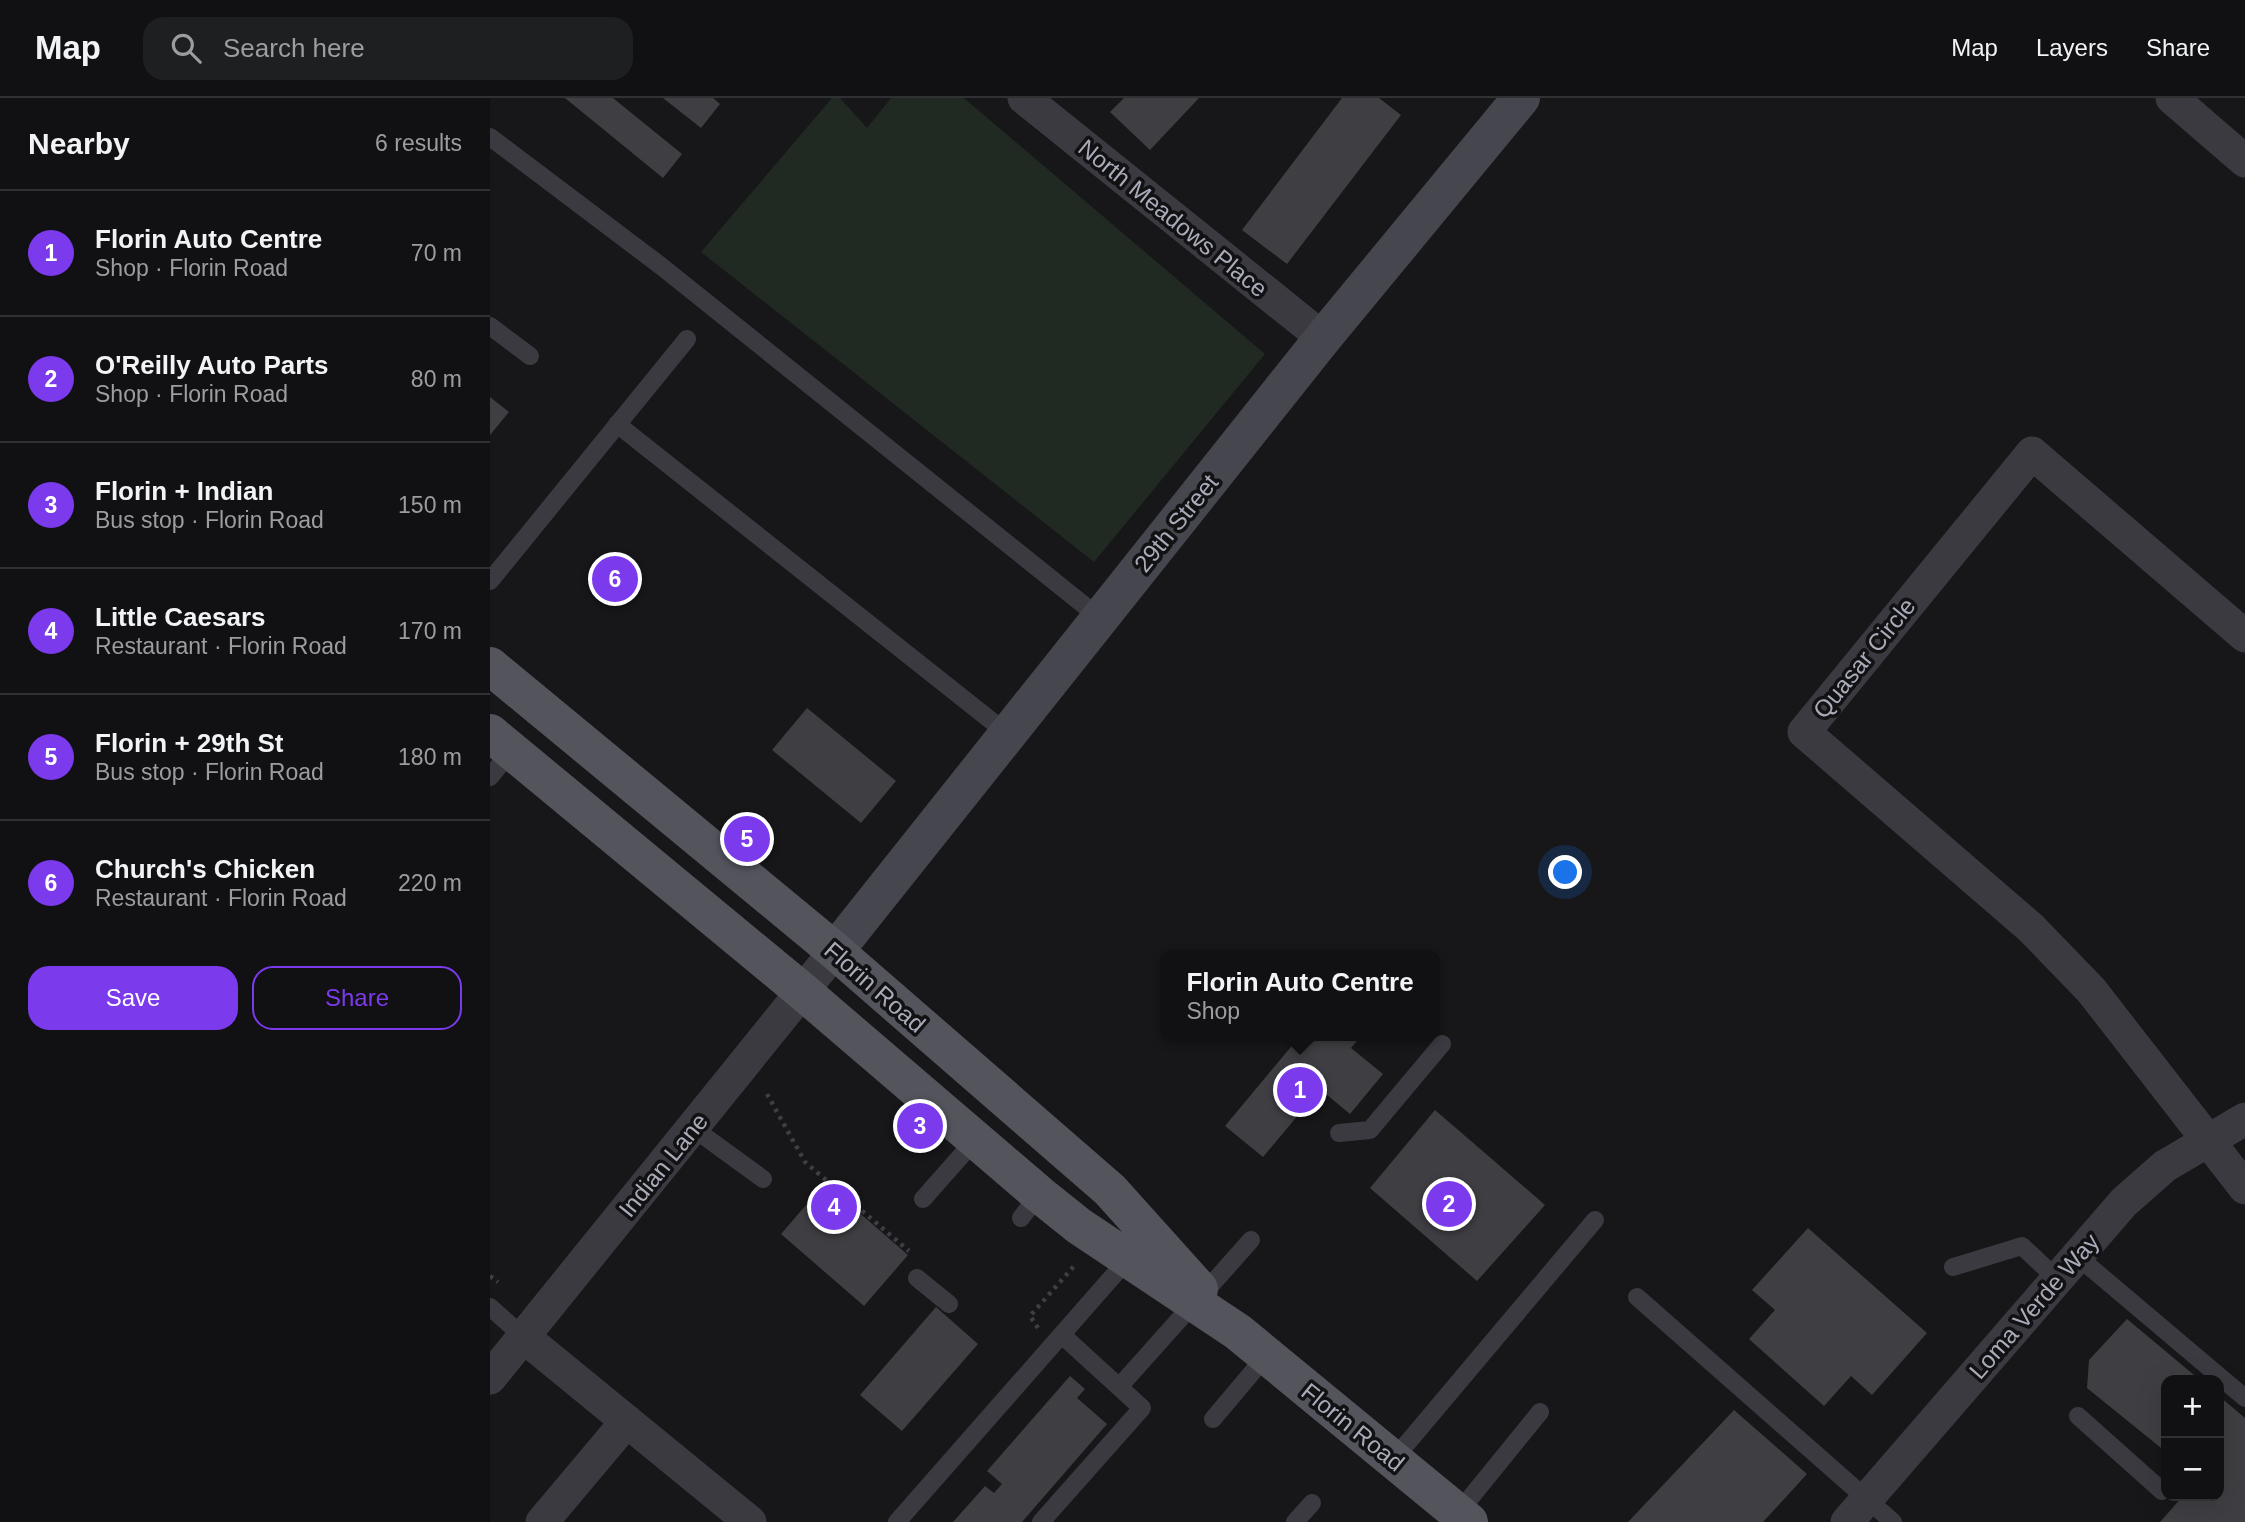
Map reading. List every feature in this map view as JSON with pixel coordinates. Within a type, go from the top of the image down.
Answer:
[{"type":"main road","name":"Florin Road","points":[[490,666],[835,951],[1110,1191],[1198,1299]]},
{"type":"main road","name":"Florin Road","points":[[497,754],[803,991],[976,1139],[1030,1206],[1198,1299],[1463,1517]]},
{"type":"street","name":"North Meadows Place","points":[[1024,98],[1323,338]]},
{"type":"street","name":"29th Street","points":[[835,951],[1323,338],[1521,98]]},
{"type":"street","points":[[2172,98],[2245,161]]},
{"type":"street","name":"Quasar Circle","points":[[2208,1138],[2091,990],[2031,928],[1804,732],[2032,453],[2245,636]]},
{"type":"street","name":"Indian Lane","points":[[490,1378],[835,951]]},
{"type":"street","name":"Loma Verde Way","points":[[1857,1511],[2124,1202],[2165,1166],[2208,1138],[2245,1119]]},
{"type":"street","points":[[2208,1138],[2245,1188]]},
{"type":"street","points":[[525,1338],[627,1422],[729,1516]]},
{"type":"street","points":[[542,1522],[627,1422]]},
{"type":"lane","points":[[490,137],[661,266],[1100,618]]},
{"type":"lane","points":[[490,326],[530,356]]},
{"type":"lane","points":[[490,581],[687,339]]},
{"type":"lane","points":[[617,424],[1009,734]]},
{"type":"lane","points":[[1339,1133],[1370,1130],[1442,1044]]},
{"type":"lane","points":[[693,1128],[763,1179]]},
{"type":"lane","points":[[923,1199],[976,1139]]},
{"type":"lane","points":[[1393,1460],[1595,1220]]},
{"type":"lane","points":[[1119,1387],[1251,1240]]},
{"type":"lane","points":[[1954,1267],[2022,1246],[2067,1268],[2245,1398]]},
{"type":"lane","points":[[897,1522],[1128,1259]]},
{"type":"lane","points":[[917,1278],[948,1304]]},
{"type":"lane","points":[[1637,1297],[1857,1511],[1893,1522]]},
{"type":"lane","points":[[490,1307],[525,1338]]},
{"type":"lane","points":[[1041,1522],[1142,1408],[1062,1335]]},
{"type":"lane","points":[[1213,1419],[1252,1344]]},
{"type":"lane","points":[[1463,1517],[1540,1412]]},
{"type":"lane","points":[[2078,1416],[2161,1490]]},
{"type":"lane","points":[[1295,1522],[1312,1503]]},
{"type":"path","points":[[767,1094],[805,1162],[909,1251]]},
{"type":"path","points":[[490,1276],[498,1283]]},
{"type":"shaded area","points":[[832,98],[840,98],[867,128],[891,98],[964,98],[1265,354],[1094,562],[701,252]]},
{"type":"building","points":[[565,98],[613,98],[682,154],[663,178]]},
{"type":"building","points":[[663,98],[713,98],[720,104],[701,128]]},
{"type":"building","points":[[1124,98],[1199,98],[1150,150],[1110,112]]},
{"type":"building","points":[[1342,98],[1379,98],[1401,115],[1287,264],[1242,230]]},
{"type":"building","points":[[490,397],[509,412],[490,435]]},
{"type":"building","points":[[807,708],[896,781],[861,823],[772,750]]},
{"type":"building","points":[[1296,1041],[1357,1041],[1351,1048],[1383,1074],[1350,1114],[1320,1089],[1263,1157],[1225,1126]]},
{"type":"building","points":[[1435,1110],[1545,1205],[1477,1281],[1370,1188]]},
{"type":"building","points":[[825,1183],[908,1255],[864,1306],[781,1234]]},
{"type":"building","points":[[1808,1228],[1927,1333],[1872,1395],[1851,1376],[1824,1406],[1749,1339],[1775,1310],[1752,1290]]},
{"type":"building","points":[[936,1307],[978,1344],[902,1431],[860,1395]]},
{"type":"building","points":[[2127,1319],[2194,1375],[2161,1375],[2161,1448],[2087,1388],[2089,1360]]},
{"type":"building","points":[[1070,1376],[1085,1389],[1077,1398],[1107,1424],[1022,1522],[953,1522],[985,1486],[994,1493],[1002,1484],[987,1471]]},
{"type":"building","points":[[2224,1400],[2245,1418],[2245,1522],[2160,1522],[2179,1501],[2224,1501]]},
{"type":"building","points":[[1734,1410],[1807,1474],[1763,1522],[1628,1522]]},
{"type":"place","name":"Church's Chicken","points":[[615,579]]},
{"type":"place","name":"Florin + 29th St","points":[[747,839]]},
{"type":"place","name":"Florin Auto Centre","points":[[1300,1090]]},
{"type":"place","name":"Florin + Indian","points":[[920,1126]]},
{"type":"place","name":"O'Reilly Auto Parts","points":[[1449,1204]]},
{"type":"place","name":"Little Caesars","points":[[834,1207]]}]
